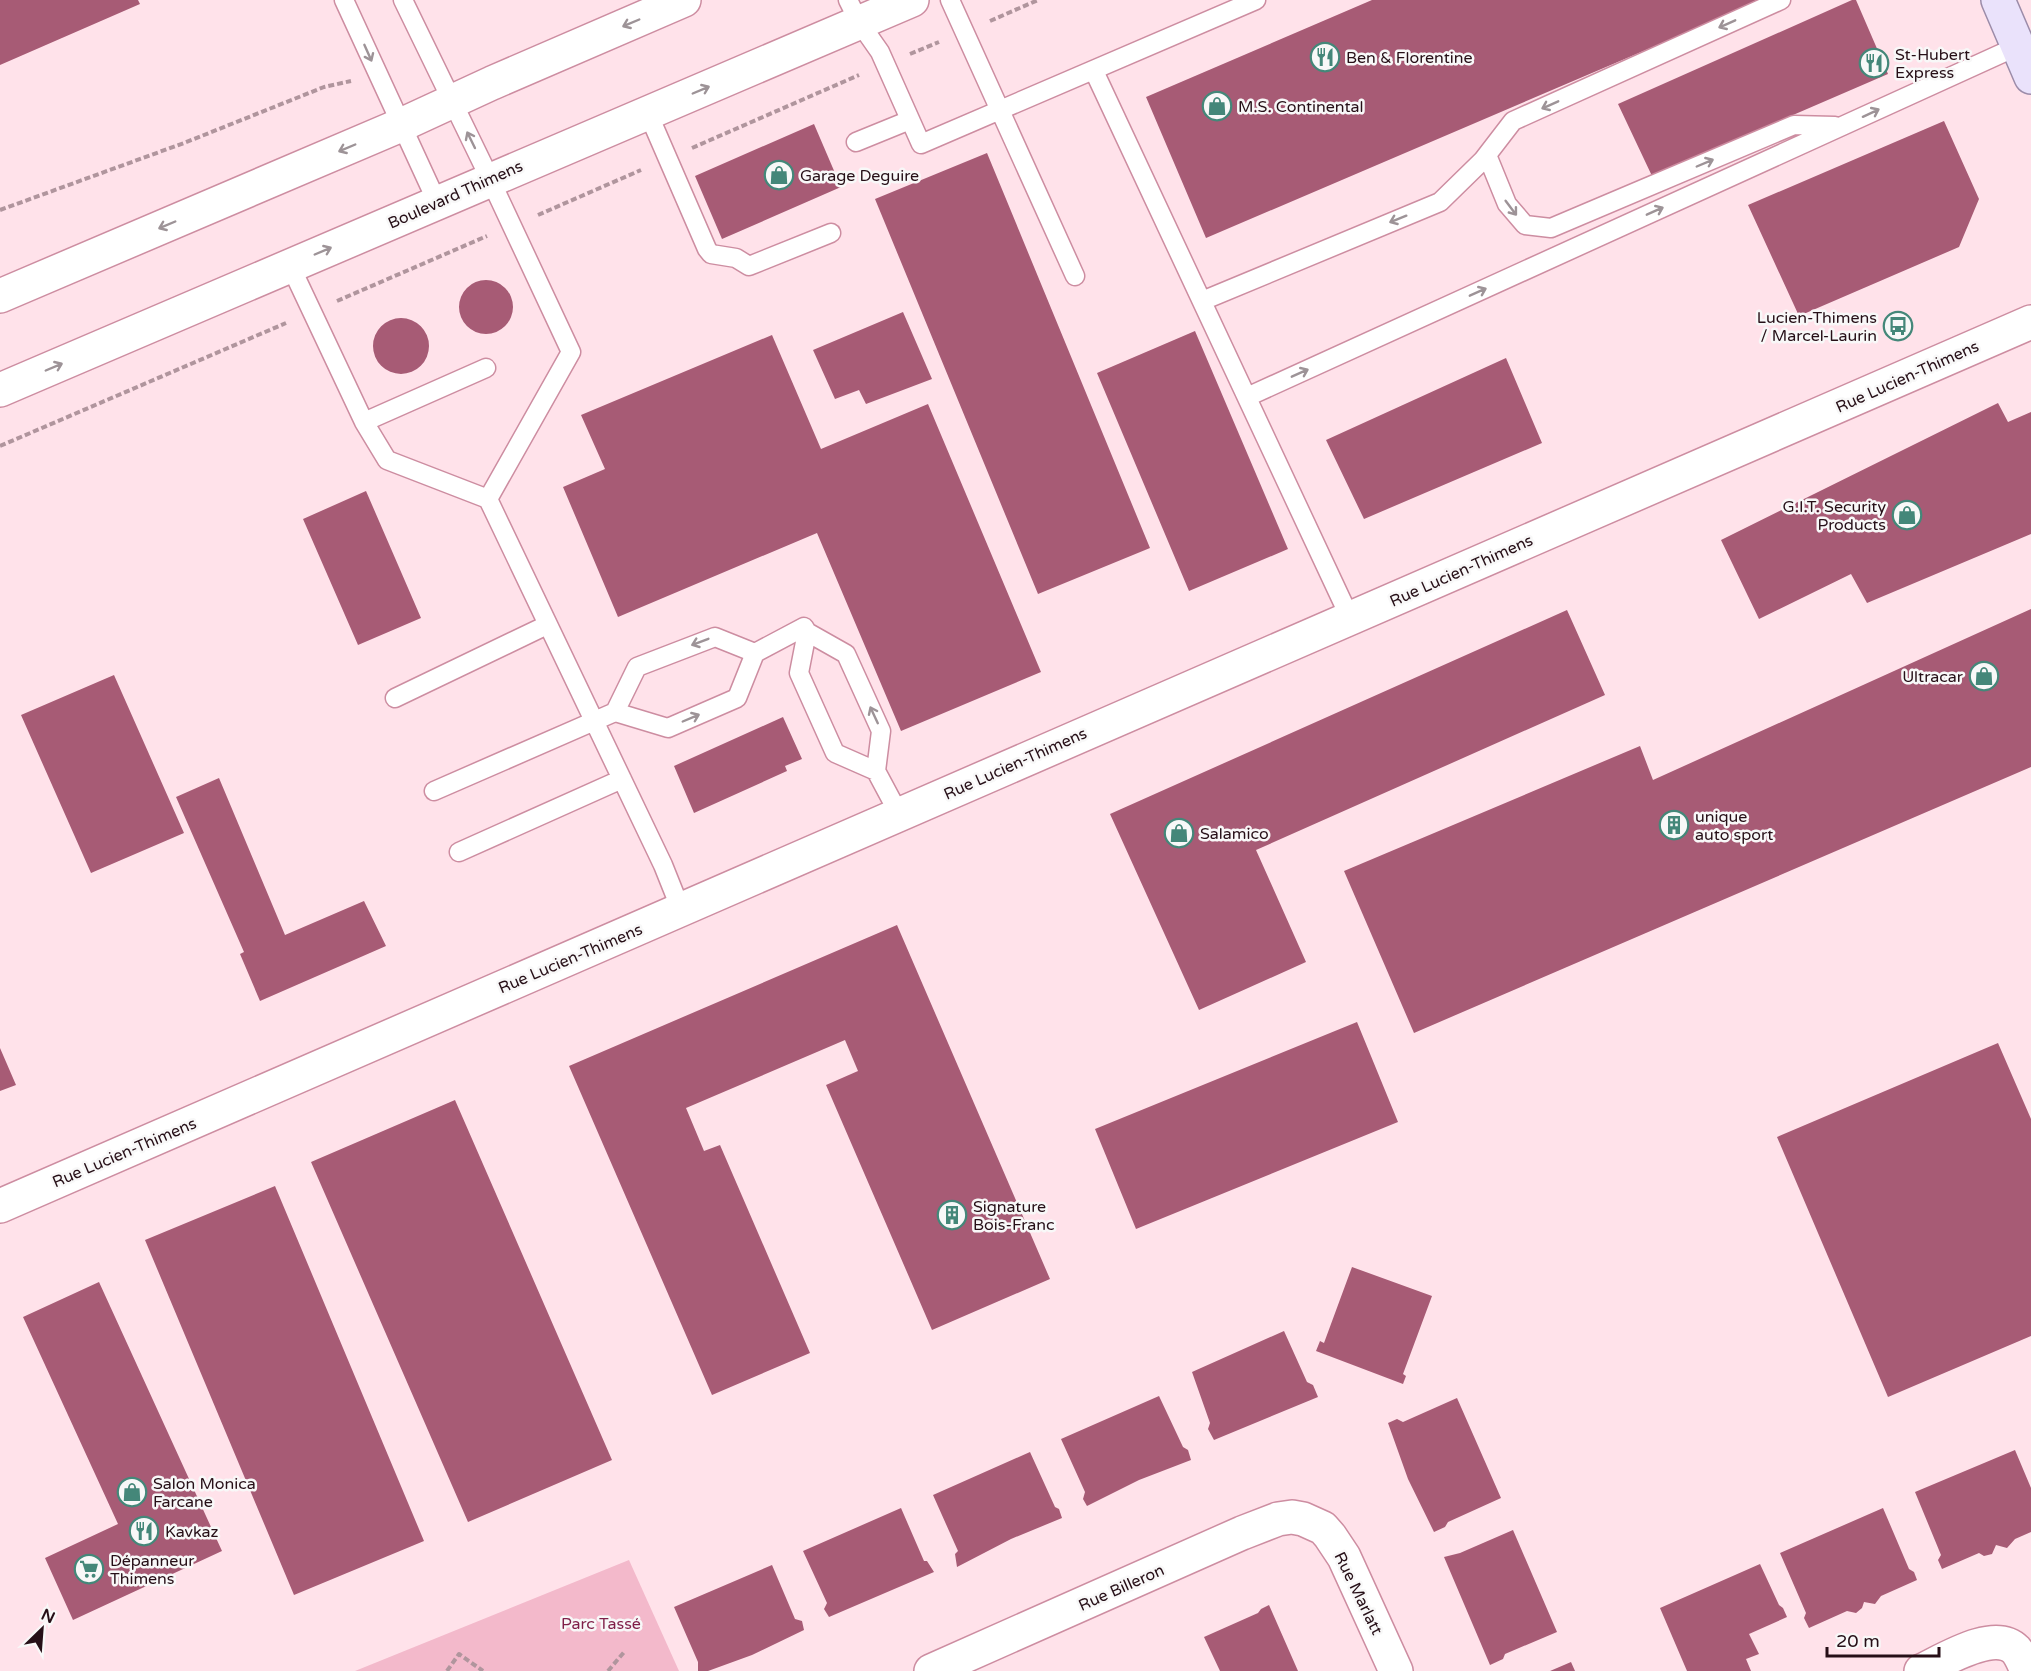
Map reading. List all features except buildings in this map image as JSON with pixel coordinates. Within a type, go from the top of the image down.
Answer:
[{"type":"main road","points":[[1998,0],[2031,77]]},
{"type":"street","points":[[0,296],[401,125],[684,0]]},
{"type":"street","name":"Boulevard Thimens","points":[[0,390],[648,113],[853,11],[912,0]]},
{"type":"street","name":"Rue Lucien-Thimens","points":[[0,1206],[2031,322]]},
{"type":"street","name":"Rue Billeron","points":[[932,1671],[1263,1524],[1278,1519],[1292,1518],[1314,1523]]},
{"type":"street","name":"Rue Marlatt","points":[[1314,1523],[1330,1536],[1344,1557],[1396,1671]]},
{"type":"street","points":[[1921,1671],[1984,1643],[1998,1643],[2008,1645],[2018,1652],[2027,1671]]},
{"type":"lane","points":[[344,0],[437,202]]},
{"type":"lane","points":[[403,0],[571,352],[488,499]]},
{"type":"lane","points":[[950,0],[1076,276]]},
{"type":"lane","points":[[853,11],[880,52],[921,144],[1256,0]]},
{"type":"lane","points":[[1202,301],[1440,202],[1487,155],[1513,121],[1780,0]]},
{"type":"lane","points":[[1247,397],[2018,46]]},
{"type":"lane","points":[[1094,71],[1350,618]]},
{"type":"lane","points":[[648,113],[711,254],[736,258],[749,266],[831,233]]},
{"type":"lane","points":[[856,142],[910,120]]},
{"type":"lane","points":[[1487,155],[1507,204],[1525,225],[1551,228],[1794,125],[1843,126]]},
{"type":"lane","points":[[290,265],[364,422],[387,460],[488,499],[663,865],[681,910]]},
{"type":"lane","points":[[364,422],[486,368]]},
{"type":"lane","points":[[395,698],[547,625]]},
{"type":"lane","points":[[434,791],[615,712],[668,728],[728,703],[737,698],[754,653],[804,627],[807,632],[846,654],[881,731],[876,771],[898,814]]},
{"type":"lane","points":[[807,632],[799,673],[835,753],[876,771]]},
{"type":"lane","points":[[615,712],[637,667],[715,637],[754,653]]},
{"type":"lane","points":[[459,852],[622,779]]},
{"type":"path","points":[[991,20],[1038,0]]},
{"type":"path","points":[[903,57],[944,40]]},
{"type":"path","points":[[690,150],[860,75]]},
{"type":"path","points":[[0,210],[204,135],[324,87]]},
{"type":"path","points":[[537,215],[646,168]]},
{"type":"path","points":[[340,299],[475,240]]},
{"type":"path","points":[[0,446],[275,327]]},
{"type":"path","points":[[608,1671],[625,1651]]},
{"type":"path","points":[[447,1671],[459,1654],[483,1671]]},
{"type":"green space","name":"Parc Tassé","points":[[629,1560],[679,1671],[355,1671]]},
{"type":"place","name":"Ben & Florentine","points":[[1325,57]]},
{"type":"place","name":"St-Hubert Express","points":[[1874,63]]},
{"type":"place","name":"M.S. Continental","points":[[1217,106]]},
{"type":"place","name":"Garage Deguire","points":[[779,175]]},
{"type":"place","name":"Lucien-Thimens / Marcel-Laurin","points":[[1898,326]]},
{"type":"place","name":"G.I.T. Security Products","points":[[1907,515]]},
{"type":"place","name":"Ultracar","points":[[1984,676]]},
{"type":"place","name":"unique auto sport","points":[[1674,825]]},
{"type":"place","name":"Salamico","points":[[1179,833]]},
{"type":"place","name":"Signature Bois-Franc","points":[[952,1215]]},
{"type":"place","name":"Salon Monica Farcane","points":[[132,1492]]},
{"type":"place","name":"Kavkaz","points":[[144,1531]]},
{"type":"place","name":"Dépanneur Thimens","points":[[89,1569]]}]
